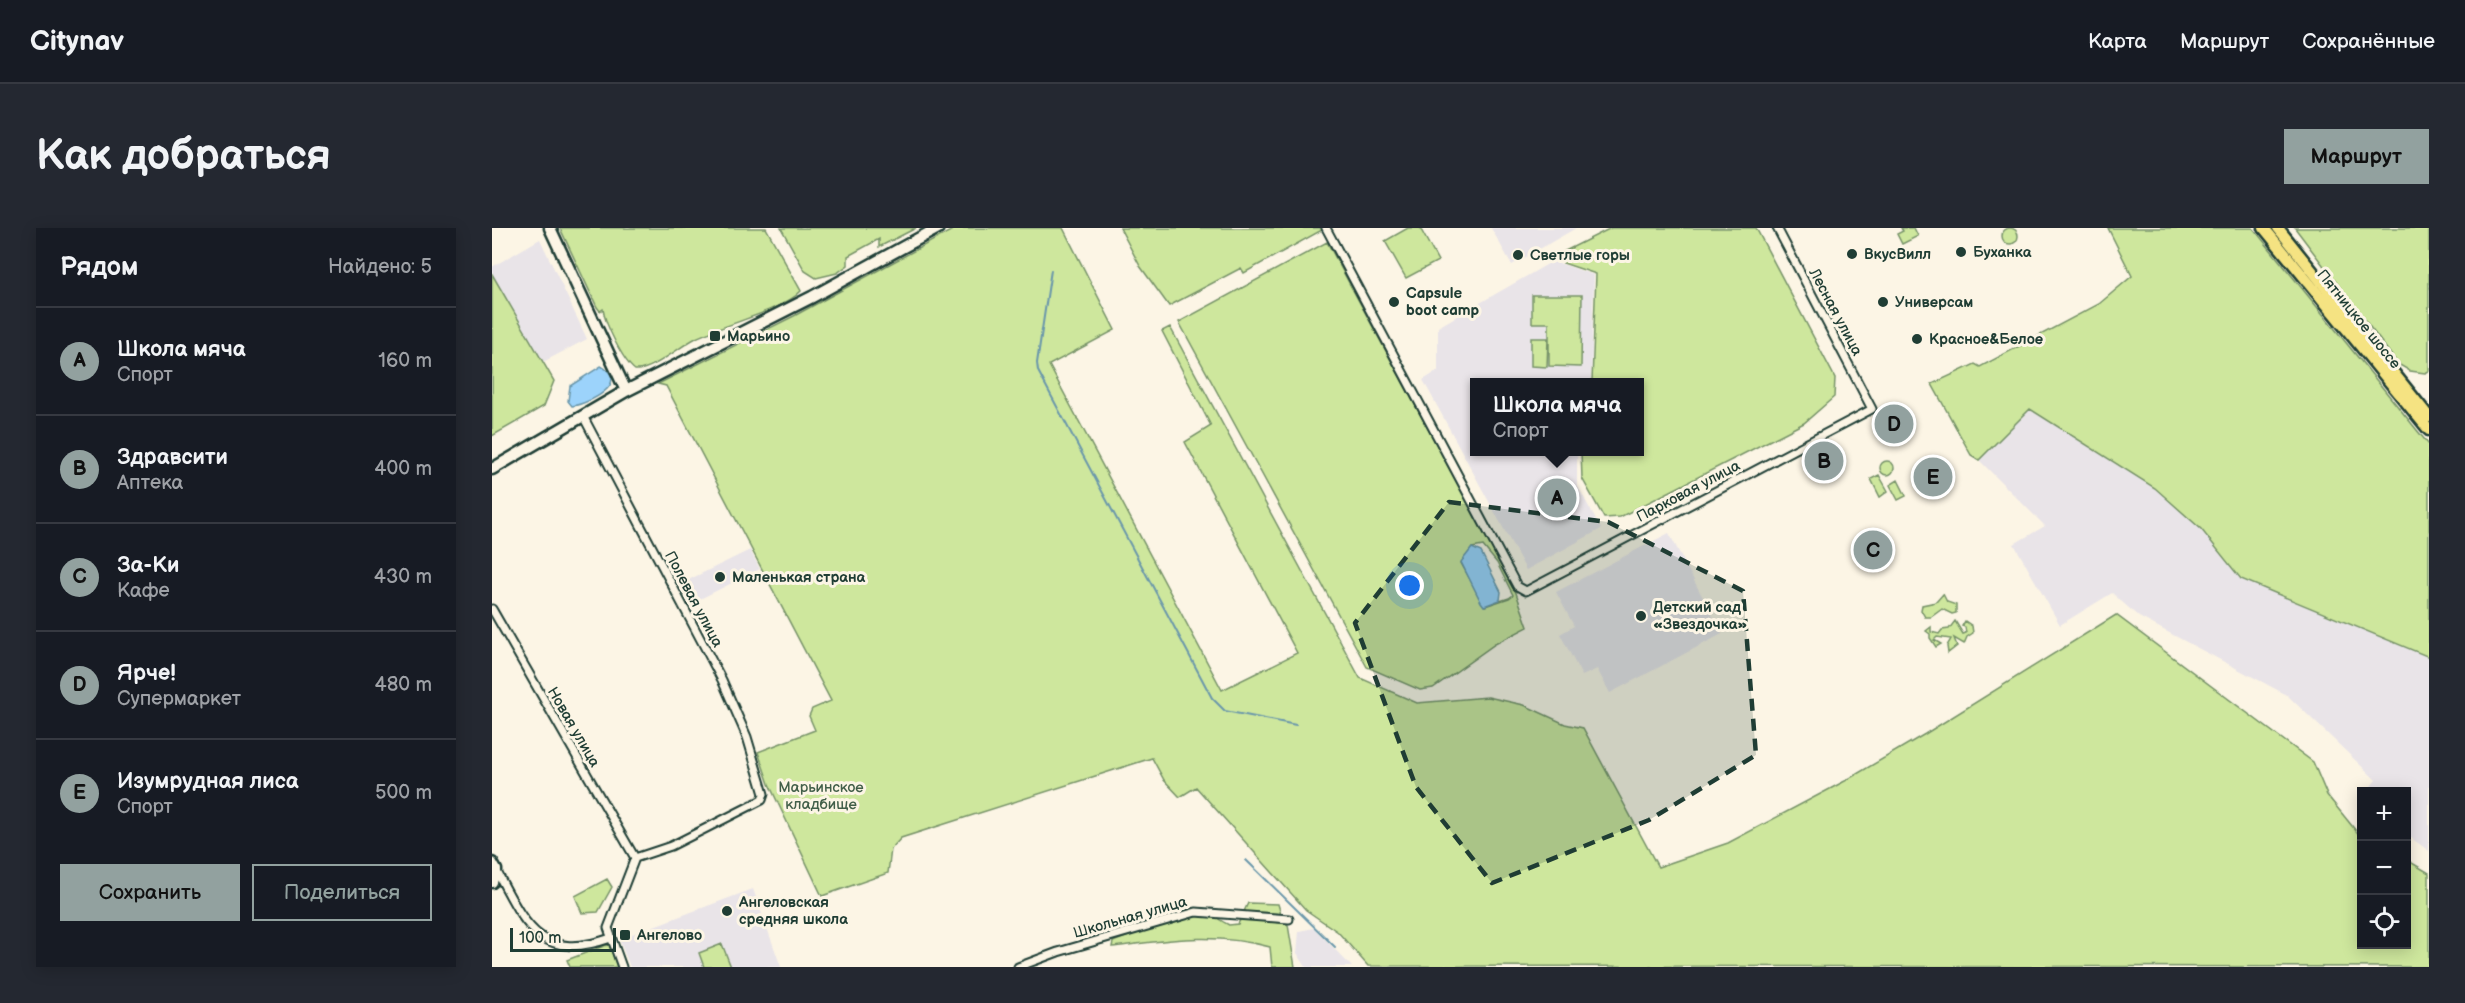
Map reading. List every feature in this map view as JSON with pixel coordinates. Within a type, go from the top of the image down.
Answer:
[{"type":"main road","name":"Пятницкое шоссе","points":[[2264,228],[2429,430]]},
{"type":"main road","name":"Пятницкое шоссе","points":[[2278,228],[2429,417]]},
{"type":"street","points":[[550,228],[626,391]]},
{"type":"street","points":[[492,469],[626,391],[802,302],[938,228]]},
{"type":"street","name":"Парковая улица","points":[[1326,228],[1517,586],[1523,591],[1530,590],[1872,409]]},
{"type":"street","name":"Лесная улица","points":[[1777,228],[1872,409]]},
{"type":"street","name":"Полевая улица","points":[[583,416],[739,716],[763,788],[762,800],[671,846],[635,858]]},
{"type":"street","name":"Новая улица","points":[[492,609],[635,858]]},
{"type":"street","points":[[622,967],[608,928],[635,858]]},
{"type":"street","points":[[494,867],[523,920],[537,936],[551,942],[579,945],[611,938]]},
{"type":"street","points":[[492,882],[494,867]]},
{"type":"street","name":"Школьная улица","points":[[1018,967],[1058,952],[1196,912],[1289,919]]},
{"type":"highlighted area","points":[[1449,502],[1608,522],[1743,591],[1756,755],[1649,820],[1492,883],[1416,787],[1355,623]]},
{"type":"shaded area","name":"Светлые горы","points":[[1491,228],[1576,228],[1512,265]]},
{"type":"shaded area","points":[[540,239],[587,339],[543,362],[492,274],[492,267]]},
{"type":"shaded area","points":[[1553,261],[1594,275],[1591,378],[1470,378],[1470,456],[1577,456],[1577,485],[1601,529],[1526,570],[1423,380],[1438,371],[1438,327]]},
{"type":"shaded area","points":[[2029,409],[2155,488],[2201,529],[2241,579],[2429,657],[2429,851],[2411,838],[2411,787],[2370,787],[2376,780],[2287,695],[2139,617],[2112,593],[2060,625],[2014,544],[2045,526],[1979,460]]},
{"type":"shaded area","name":"Детский сад «Звездочка»","points":[[1669,533],[1722,634],[1610,693],[1597,669],[1582,676],[1560,634],[1574,626],[1556,592]]},
{"type":"shaded area","name":"Маленькая страна","points":[[750,550],[760,569],[690,604],[680,584]]},
{"type":"shaded area","name":"Ангеловская средняя школа","points":[[753,889],[781,967],[630,967],[619,939]]},
{"type":"shaded area","points":[[1314,928],[1352,967],[1306,967],[1297,953],[1299,931]]},
{"type":"green space","points":[[560,228],[766,228],[801,291],[781,305],[707,333],[657,363],[642,370],[635,370],[615,342],[603,309],[600,311],[597,307]]},
{"type":"green space","points":[[781,228],[916,228],[879,247],[879,239],[848,256],[848,265],[837,273],[816,278],[805,271]]},
{"type":"green space","name":"Марьинское кладбище","points":[[956,228],[1063,228],[1115,330],[1049,365],[1222,690],[1297,653],[1185,442],[1211,426],[1162,331],[1170,327],[1360,678],[1417,703],[1488,697],[1524,705],[1565,724],[1583,728],[1658,867],[1728,843],[1845,781],[2116,615],[2313,762],[2327,795],[2357,832],[2357,949],[2411,949],[2411,862],[2429,873],[2429,967],[1368,966],[1338,932],[1306,910],[1196,787],[1180,797],[1164,780],[1152,758],[901,838],[891,849],[888,873],[822,896],[769,784],[758,752],[815,730],[809,716],[812,709],[831,701],[666,386],[658,384],[794,316]]},
{"type":"green space","points":[[1120,228],[1321,228],[1322,230],[1244,273],[1241,268],[1169,306],[1140,266]]},
{"type":"green space","points":[[1408,228],[1420,228],[1438,261],[1406,278],[1385,241]]},
{"type":"green space","points":[[1611,228],[1756,228],[1835,378],[1834,397],[1804,423],[1620,517],[1604,518],[1582,478],[1581,456],[1644,456],[1644,378],[1592,378],[1596,274],[1563,263],[1563,252]]},
{"type":"green space","points":[[1901,228],[1914,228],[1918,236],[1902,244],[1897,234],[1903,231]]},
{"type":"green space","points":[[2007,228],[2013,228],[2018,236],[2016,242],[2007,244],[2002,239],[2002,233]]},
{"type":"green space","points":[[2108,228],[2253,228],[2429,445],[2429,657],[2241,579],[2201,529],[2155,488],[2030,409],[1979,460],[1971,455],[1932,384],[1975,364],[1980,367],[2099,304],[2132,276]]},
{"type":"green space","points":[[2295,228],[2429,228],[2429,371],[2425,373],[2410,371],[2398,364]]},
{"type":"green space","points":[[1327,242],[1515,590],[1528,627],[1495,644],[1433,688],[1420,690],[1367,667],[1179,322]],"holes":[[[1483,546],[1497,563],[1513,595],[1485,606],[1461,563],[1472,548]]]},
{"type":"green space","points":[[492,274],[554,381],[544,406],[492,436]]},
{"type":"green space","points":[[1532,295],[1582,295],[1581,367],[1549,366],[1549,323],[1532,323]]},
{"type":"green space","points":[[1531,338],[1548,338],[1547,367],[1531,366]]},
{"type":"green space","points":[[1887,461],[1892,463],[1894,468],[1892,473],[1887,475],[1882,473],[1880,468],[1882,463]]},
{"type":"green space","points":[[1879,475],[1888,491],[1880,497],[1871,479]]},
{"type":"green space","points":[[1898,480],[1906,496],[1898,500],[1890,485]]},
{"type":"green space","points":[[1943,594],[1947,602],[1956,605],[1956,613],[1952,614],[1942,609],[1931,617],[1925,617],[1921,610],[1922,605],[1936,602]]},
{"type":"green space","points":[[1955,621],[1963,634],[1966,633],[1965,627],[1962,626],[1965,621],[1972,626],[1973,633],[1967,637],[1964,644],[1954,638],[1957,646],[1948,653],[1947,646],[1951,639],[1937,637],[1934,640],[1941,644],[1936,647],[1930,634],[1926,631],[1931,627],[1931,632],[1939,634],[1942,630],[1949,629]]},
{"type":"green space","points":[[607,879],[612,887],[598,912],[582,913],[575,896]]},
{"type":"green space","points":[[1248,903],[1278,904],[1283,921],[1288,925],[1295,967],[1272,967],[1270,947],[1249,942],[1191,939],[1112,947],[1113,942],[1136,933],[1194,916],[1217,918],[1229,925],[1238,924]]},
{"type":"green space","points":[[609,944],[617,967],[570,967],[567,960]]},
{"type":"green space","points":[[722,944],[731,967],[704,967],[699,953]]},
{"type":"water","points":[[601,366],[612,379],[610,386],[596,397],[572,406],[568,401],[570,386]]},
{"type":"water","points":[[1472,548],[1481,552],[1501,592],[1500,600],[1484,606],[1461,562]]},
{"type":"waterway","points":[[1051,270],[1037,363],[1038,371],[1212,698],[1225,711],[1296,725]]},
{"type":"waterway","points":[[1246,860],[1335,947]]},
{"type":"place","name":"Буханка","points":[[1961,252]]},
{"type":"place","name":"ВкусВилл","points":[[1852,254]]},
{"type":"place","name":"Светлые горы","points":[[1518,255]]},
{"type":"place","name":"Capsule boot camp","points":[[1394,302]]},
{"type":"place","name":"Универсам","points":[[1883,302]]},
{"type":"place","name":"Марьино","points":[[715,336]]},
{"type":"place","name":"Красное&Белое","points":[[1917,339]]},
{"type":"place","name":"Ярче!","points":[[1894,424]]},
{"type":"place","name":"Здравсити","points":[[1824,461]]},
{"type":"place","name":"Изумрудная лиса","points":[[1933,477]]},
{"type":"place","name":"Школа мяча","points":[[1557,498]]},
{"type":"place","name":"За-Ки","points":[[1873,550]]},
{"type":"place","name":"Маленькая страна","points":[[720,577]]},
{"type":"place","name":"Детский сад «Звездочка»","points":[[1641,616]]},
{"type":"place","name":"Ангеловская средняя школа","points":[[727,911]]},
{"type":"place","name":"Ангелово","points":[[625,935]]}]
